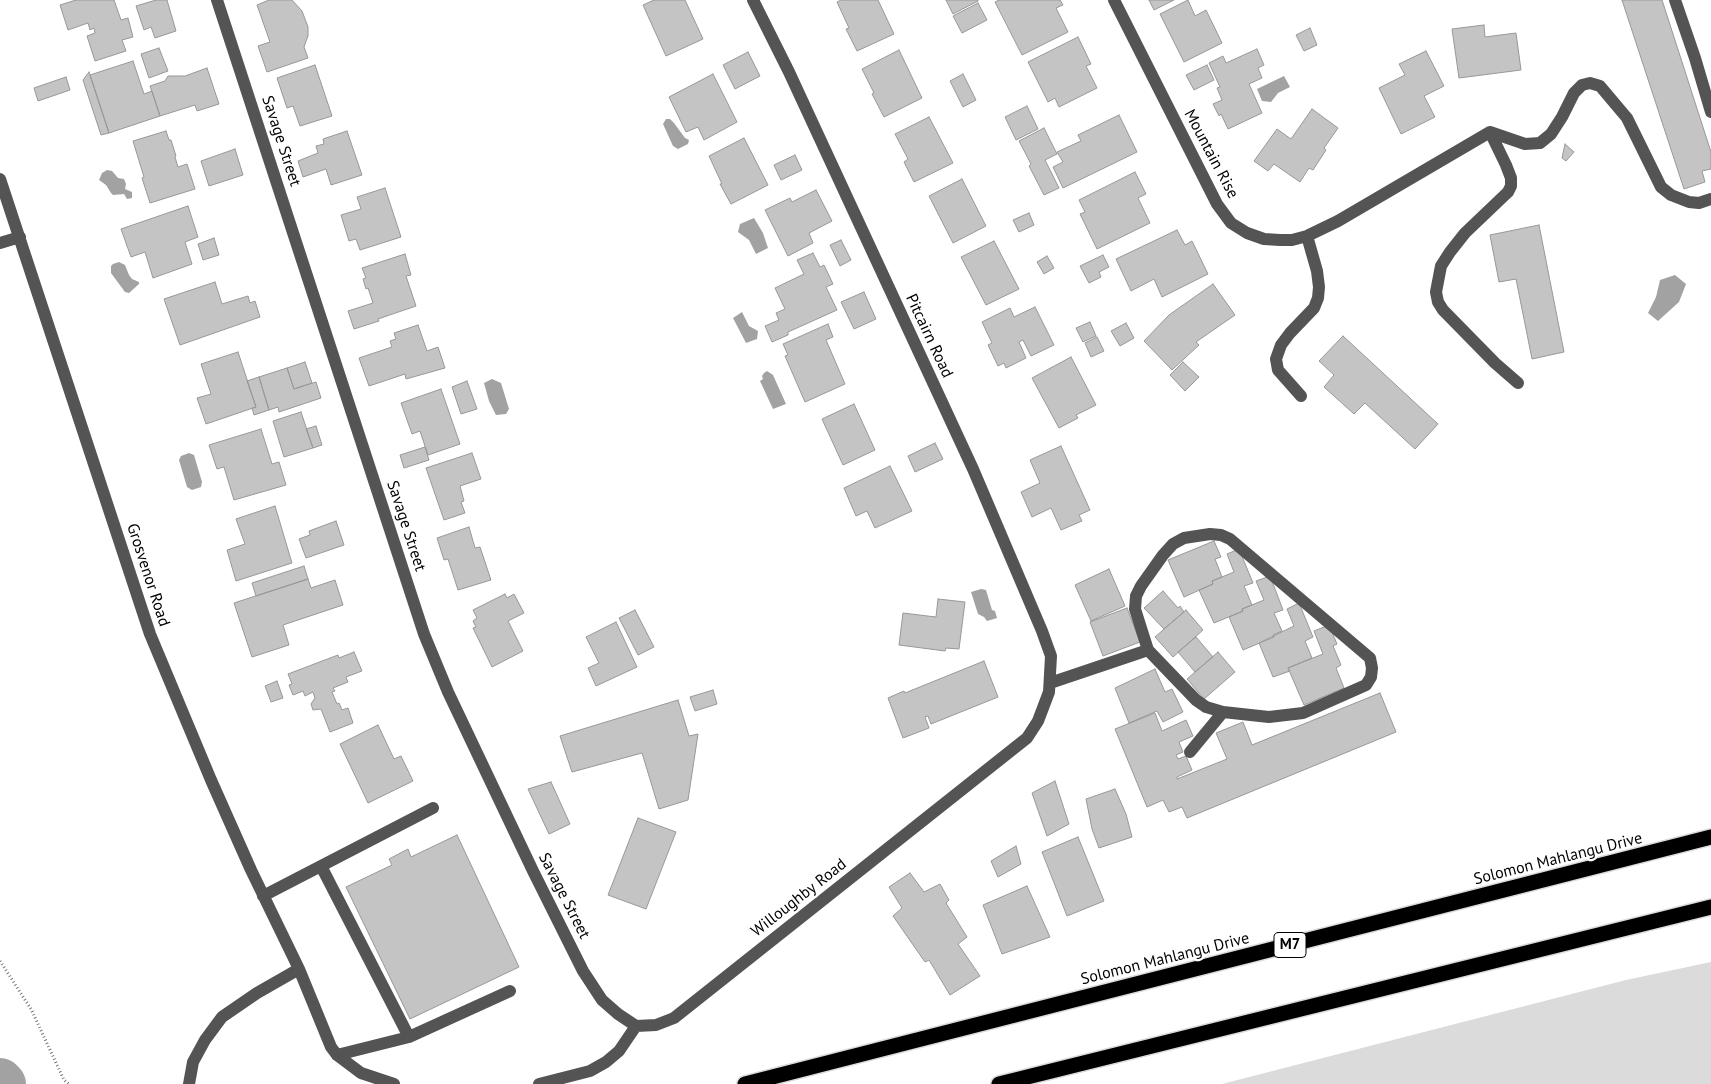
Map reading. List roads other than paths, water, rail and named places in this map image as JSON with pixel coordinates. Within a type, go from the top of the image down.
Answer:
[{"type":"highway","name":"Solomon Mahlangu Drive","points":[[744,1084],[1711,838]]},
{"type":"highway","points":[[999,1084],[1711,907]]},
{"type":"street","name":"Savage Street","points":[[217,0],[424,634],[448,692],[583,971],[602,1000],[636,1026]]},
{"type":"street","name":"Pitcairn Road","points":[[753,0],[789,72],[973,469],[1051,656],[1049,688]]},
{"type":"street","name":"Mountain Rise","points":[[1114,0],[1217,204],[1231,222],[1247,233],[1264,239],[1292,240],[1307,236],[1354,212],[1490,132]]},
{"type":"street","points":[[1674,0],[1695,58],[1711,112]]},
{"type":"street","points":[[1490,132],[1525,144],[1540,143],[1550,134],[1562,117],[1574,93],[1582,85],[1590,83],[1600,86],[1627,118],[1661,187],[1671,195],[1689,202],[1699,203],[1711,199]]},
{"type":"street","points":[[1490,132],[1506,165],[1511,178],[1511,186],[1508,192],[1465,233],[1450,252],[1441,266],[1436,292],[1438,302],[1443,310],[1495,363],[1518,383]]},
{"type":"street","name":"Grosvenor Road","points":[[0,179],[150,634],[211,780],[298,969]]},
{"type":"street","points":[[1301,396],[1278,370],[1276,359],[1281,345],[1314,308],[1318,298],[1317,271],[1307,236]]},
{"type":"street","points":[[0,243],[20,237]]},
{"type":"street","points":[[1210,534],[1221,535],[1230,539],[1370,658],[1372,668],[1371,677],[1366,685],[1303,713],[1269,717],[1223,712],[1206,707],[1196,700],[1148,650],[1135,609],[1136,596],[1162,555],[1173,544],[1184,538],[1210,534]]},
{"type":"street","points":[[1049,688],[1148,650]]},
{"type":"street","name":"Willoughby Road","points":[[636,1026],[656,1025],[674,1018],[1020,744],[1027,738],[1038,721],[1049,688]]},
{"type":"street","points":[[1190,752],[1223,712]]},
{"type":"street","points":[[263,896],[433,808]]},
{"type":"street","points":[[321,866],[409,1037]]},
{"type":"street","points":[[189,1084],[193,1062],[205,1040],[222,1017],[298,969],[331,1047],[337,1055],[361,1073],[394,1084]]},
{"type":"street","points":[[337,1055],[409,1037],[510,991]]},
{"type":"street","points":[[539,1084],[590,1071],[606,1062],[619,1051],[636,1026]]},
{"type":"waterway","points":[[0,1081],[3,1084]]}]
